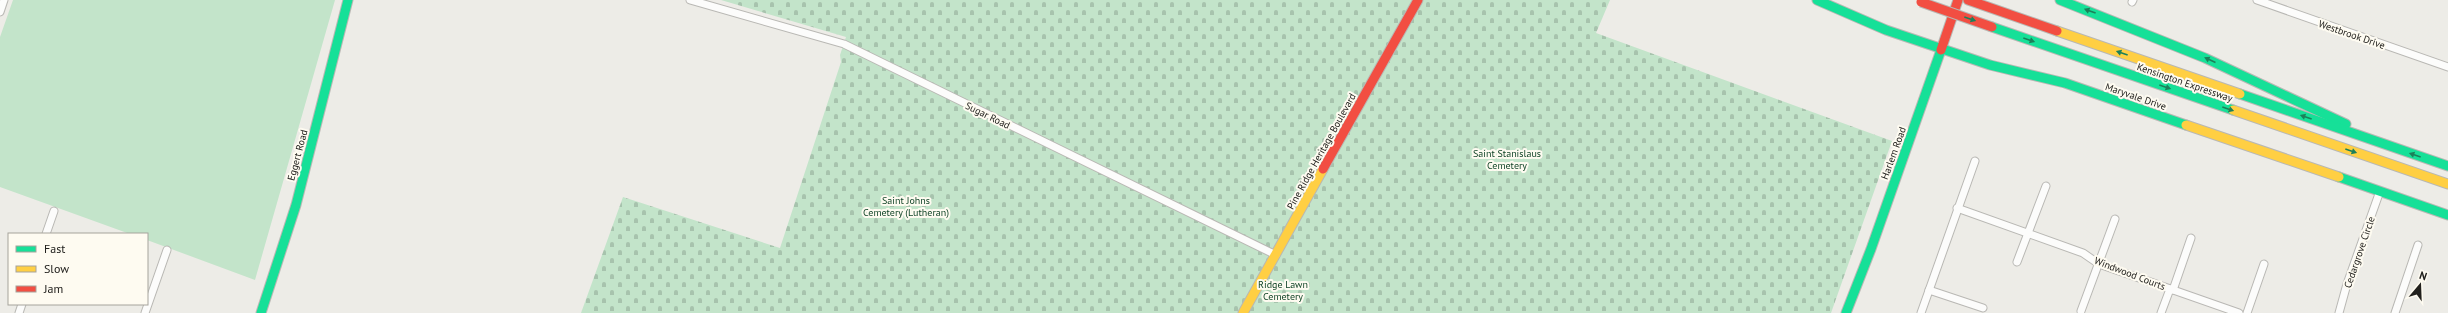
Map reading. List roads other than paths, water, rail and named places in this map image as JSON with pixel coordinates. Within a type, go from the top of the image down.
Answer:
[{"type":"main road","name":"Eggert Road","points":[[261,313],[290,225],[348,0]]},
{"type":"main road","name":"Pine Ridge Heritage Boulevard","points":[[1244,313],[1418,0]]},
{"type":"main road","name":"Maryvale Drive","points":[[1817,0],[1844,10],[1886,30],[1941,49],[1990,64],[2065,83],[2448,215]]},
{"type":"main road","name":"Harlem Road","points":[[1846,313],[1871,249],[1958,0]]},
{"type":"main road","name":"Kensington Expressway","points":[[1968,0],[2448,166]]},
{"type":"main road","points":[[2060,0],[2127,24],[2197,54],[2297,99],[2383,143]]},
{"type":"main road","name":"Kensington Expressway","points":[[1918,1],[2448,184]]},
{"type":"street","points":[[0,12],[4,0]]},
{"type":"street","name":"Sugar Road","points":[[690,0],[844,44],[1276,255]]},
{"type":"street","name":"Westbrook Drive","points":[[2256,0],[2448,67]]},
{"type":"street","points":[[1921,313],[1957,208],[1975,161]]},
{"type":"street","points":[[2017,262],[2046,186]]},
{"type":"street","name":"Cedargrove Circle","points":[[2339,313],[2347,284],[2380,192]]},
{"type":"street","name":"Windwood Courts","points":[[1957,208],[2083,253],[2099,264],[2239,313]]},
{"type":"street","points":[[46,233],[54,211]]},
{"type":"street","points":[[2081,312],[2115,219]]},
{"type":"street","points":[[2161,313],[2172,289],[2191,238]]},
{"type":"street","points":[[2395,313],[2418,245]]},
{"type":"street","points":[[148,304],[167,250]]},
{"type":"street","points":[[2247,313],[2264,264]]},
{"type":"street","points":[[1929,290],[1983,308]]},
{"type":"park label","name":"Saint Stanislaus Cemetery","points":[[1507,158]]},
{"type":"park label","name":"Saint Johns Cemetery (Lutheran)","points":[[906,206]]},
{"type":"park label","name":"Ridge Lawn Cemetery","points":[[1283,290]]}]
